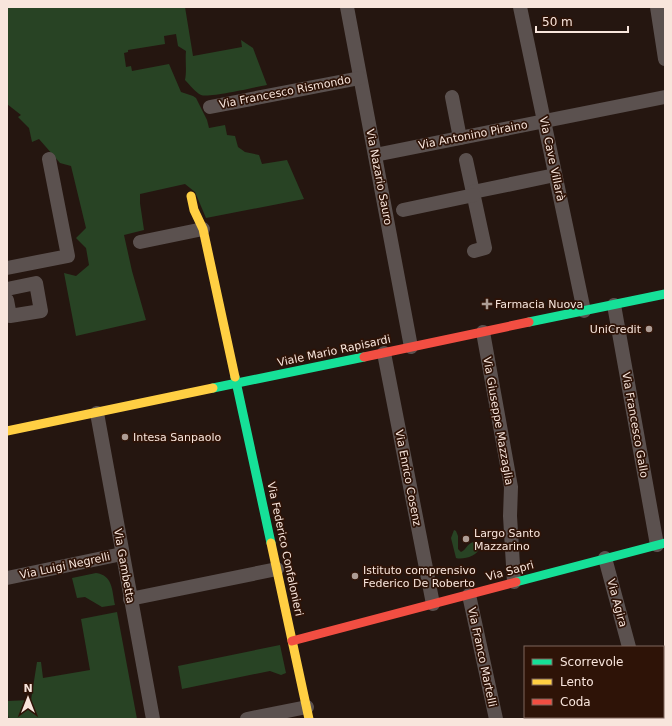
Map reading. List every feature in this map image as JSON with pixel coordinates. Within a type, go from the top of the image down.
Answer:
[{"type":"street","name":"Via Nazario Sauro","points":[[347,7],[411,347]]},
{"type":"street","name":"Via Cave Villarà","points":[[520,7],[584,311]]},
{"type":"street","points":[[657,7],[665,59]]},
{"type":"street","name":"Via Francesco Rismondo","points":[[210,107],[360,78]]},
{"type":"street","points":[[452,97],[460,138]]},
{"type":"street","name":"Via Antonino Piraino","points":[[375,155],[665,97]]},
{"type":"street","points":[[7,268],[68,256],[49,159]]},
{"type":"street","points":[[466,160],[485,248],[474,251]]},
{"type":"street","points":[[402,210],[555,175]]},
{"type":"street","name":"Via Federico Confalonieri","points":[[191,196],[194,210],[203,229],[308,713]]},
{"type":"street","points":[[140,242],[203,229]]},
{"type":"street","points":[[7,289],[36,283],[41,311],[10,316],[7,300]]},
{"type":"street","name":"Viale Mario Rapisardi","points":[[7,431],[665,294]]},
{"type":"street","name":"Via Francesco Gallo","points":[[614,305],[661,544]]},
{"type":"street","name":"Via Giuseppe Mazzaglia","points":[[483,332],[511,487],[510,516],[514,582]]},
{"type":"street","name":"Via Enrico Cosenz","points":[[384,353],[433,604]]},
{"type":"street","name":"Via Gambetta","points":[[97,413],[153,719]]},
{"type":"street","name":"Via Sapri","points":[[292,641],[661,544]]},
{"type":"street","name":"Via Luigi Negrelli","points":[[7,578],[122,554]]},
{"type":"street","name":"Via Agira","points":[[605,558],[629,646]]},
{"type":"street","points":[[130,599],[277,569]]},
{"type":"street","name":"Via Franco Martelli","points":[[468,595],[496,719]]},
{"type":"street","points":[[247,719],[308,713]]},
{"type":"green space","points":[[7,7],[185,7],[193,56],[242,47],[241,40],[253,48],[267,85],[223,94],[206,96],[201,95],[185,80],[186,51],[178,46],[176,34],[164,36],[165,44],[128,50],[128,52],[124,53],[126,67],[131,66],[132,71],[169,64],[181,92],[196,98],[207,120],[209,128],[225,125],[227,135],[235,136],[238,147],[245,152],[259,155],[262,164],[287,160],[304,199],[206,218],[195,192],[185,184],[140,194],[144,230],[124,235],[132,271],[146,320],[76,336],[64,273],[76,276],[89,265],[86,248],[76,238],[86,228],[71,166],[60,163],[39,139],[32,142],[29,128],[18,117],[21,115],[7,104]]},
{"type":"green space","points":[[454,530],[458,536],[458,549],[461,552],[473,542],[479,548],[478,551],[466,558],[456,558],[451,538]]},
{"type":"green space","points":[[96,573],[102,574],[109,580],[115,605],[102,607],[85,597],[77,598],[72,578]]},
{"type":"green space","points":[[117,612],[137,719],[9,719],[7,701],[31,700],[37,662],[41,662],[43,678],[90,670],[81,619]]},
{"type":"green space","points":[[280,645],[286,673],[281,675],[270,671],[182,689],[178,666]]},
{"type":"traffic: fast","points":[[529,322],[665,294]]},
{"type":"traffic: fast","points":[[213,388],[364,357]]},
{"type":"traffic: fast","points":[[235,377],[271,543]]},
{"type":"traffic: fast","points":[[516,582],[665,543]]},
{"type":"traffic: slow","points":[[191,196],[194,210],[203,229],[235,377]]},
{"type":"traffic: slow","points":[[7,431],[213,388]]},
{"type":"traffic: slow","points":[[271,543],[309,719]]},
{"type":"traffic: jam","points":[[364,357],[529,322]]},
{"type":"traffic: jam","points":[[292,641],[516,582]]},
{"type":"place","name":"Farmacia Nuova","points":[[487,304]]},
{"type":"place","name":"UniCredit","points":[[649,329]]},
{"type":"place","name":"Intesa Sanpaolo","points":[[125,437]]},
{"type":"place","name":"Largo Santo Mazzarino","points":[[466,539]]},
{"type":"place","name":"Istituto comprensivo Federico De Roberto","points":[[355,576]]}]
